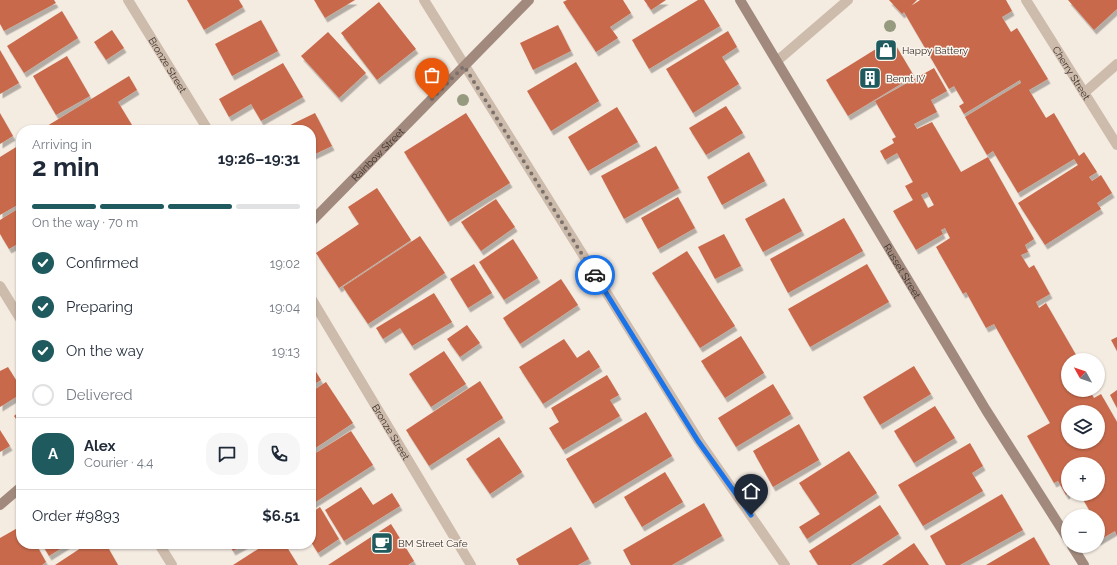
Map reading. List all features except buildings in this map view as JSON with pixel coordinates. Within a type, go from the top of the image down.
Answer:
[{"type":"street","name":"Bronze Street","points":[[128,0],[205,125]]},
{"type":"street","points":[[424,0],[698,441],[785,565]]},
{"type":"street","name":"Rainbow Street","points":[[316,217],[528,0]]},
{"type":"street","name":"Russet Street","points":[[740,0],[986,410],[1061,528]]},
{"type":"street","points":[[777,61],[848,0]]},
{"type":"street","name":"Cherry Street","points":[[1026,0],[1117,145]]},
{"type":"street","points":[[1084,93],[1117,64]]},
{"type":"street","points":[[0,286],[16,312]]},
{"type":"street","name":"Bronze Street","points":[[316,306],[471,565]]},
{"type":"street","points":[[0,505],[16,491]]},
{"type":"street","points":[[162,549],[172,565]]},
{"type":"street","points":[[1076,553],[1084,565]]},
{"type":"way so far","points":[[432,99],[464,66],[595,275]]},
{"type":"place","name":"Happy Battery","points":[[886,50]]},
{"type":"place","name":"Bennt IV","points":[[870,78]]},
{"type":"place","name":"BM Street Cafe","points":[[382,543]]},
{"type":"route","points":[[595,275],[698,441],[751,515]]}]
